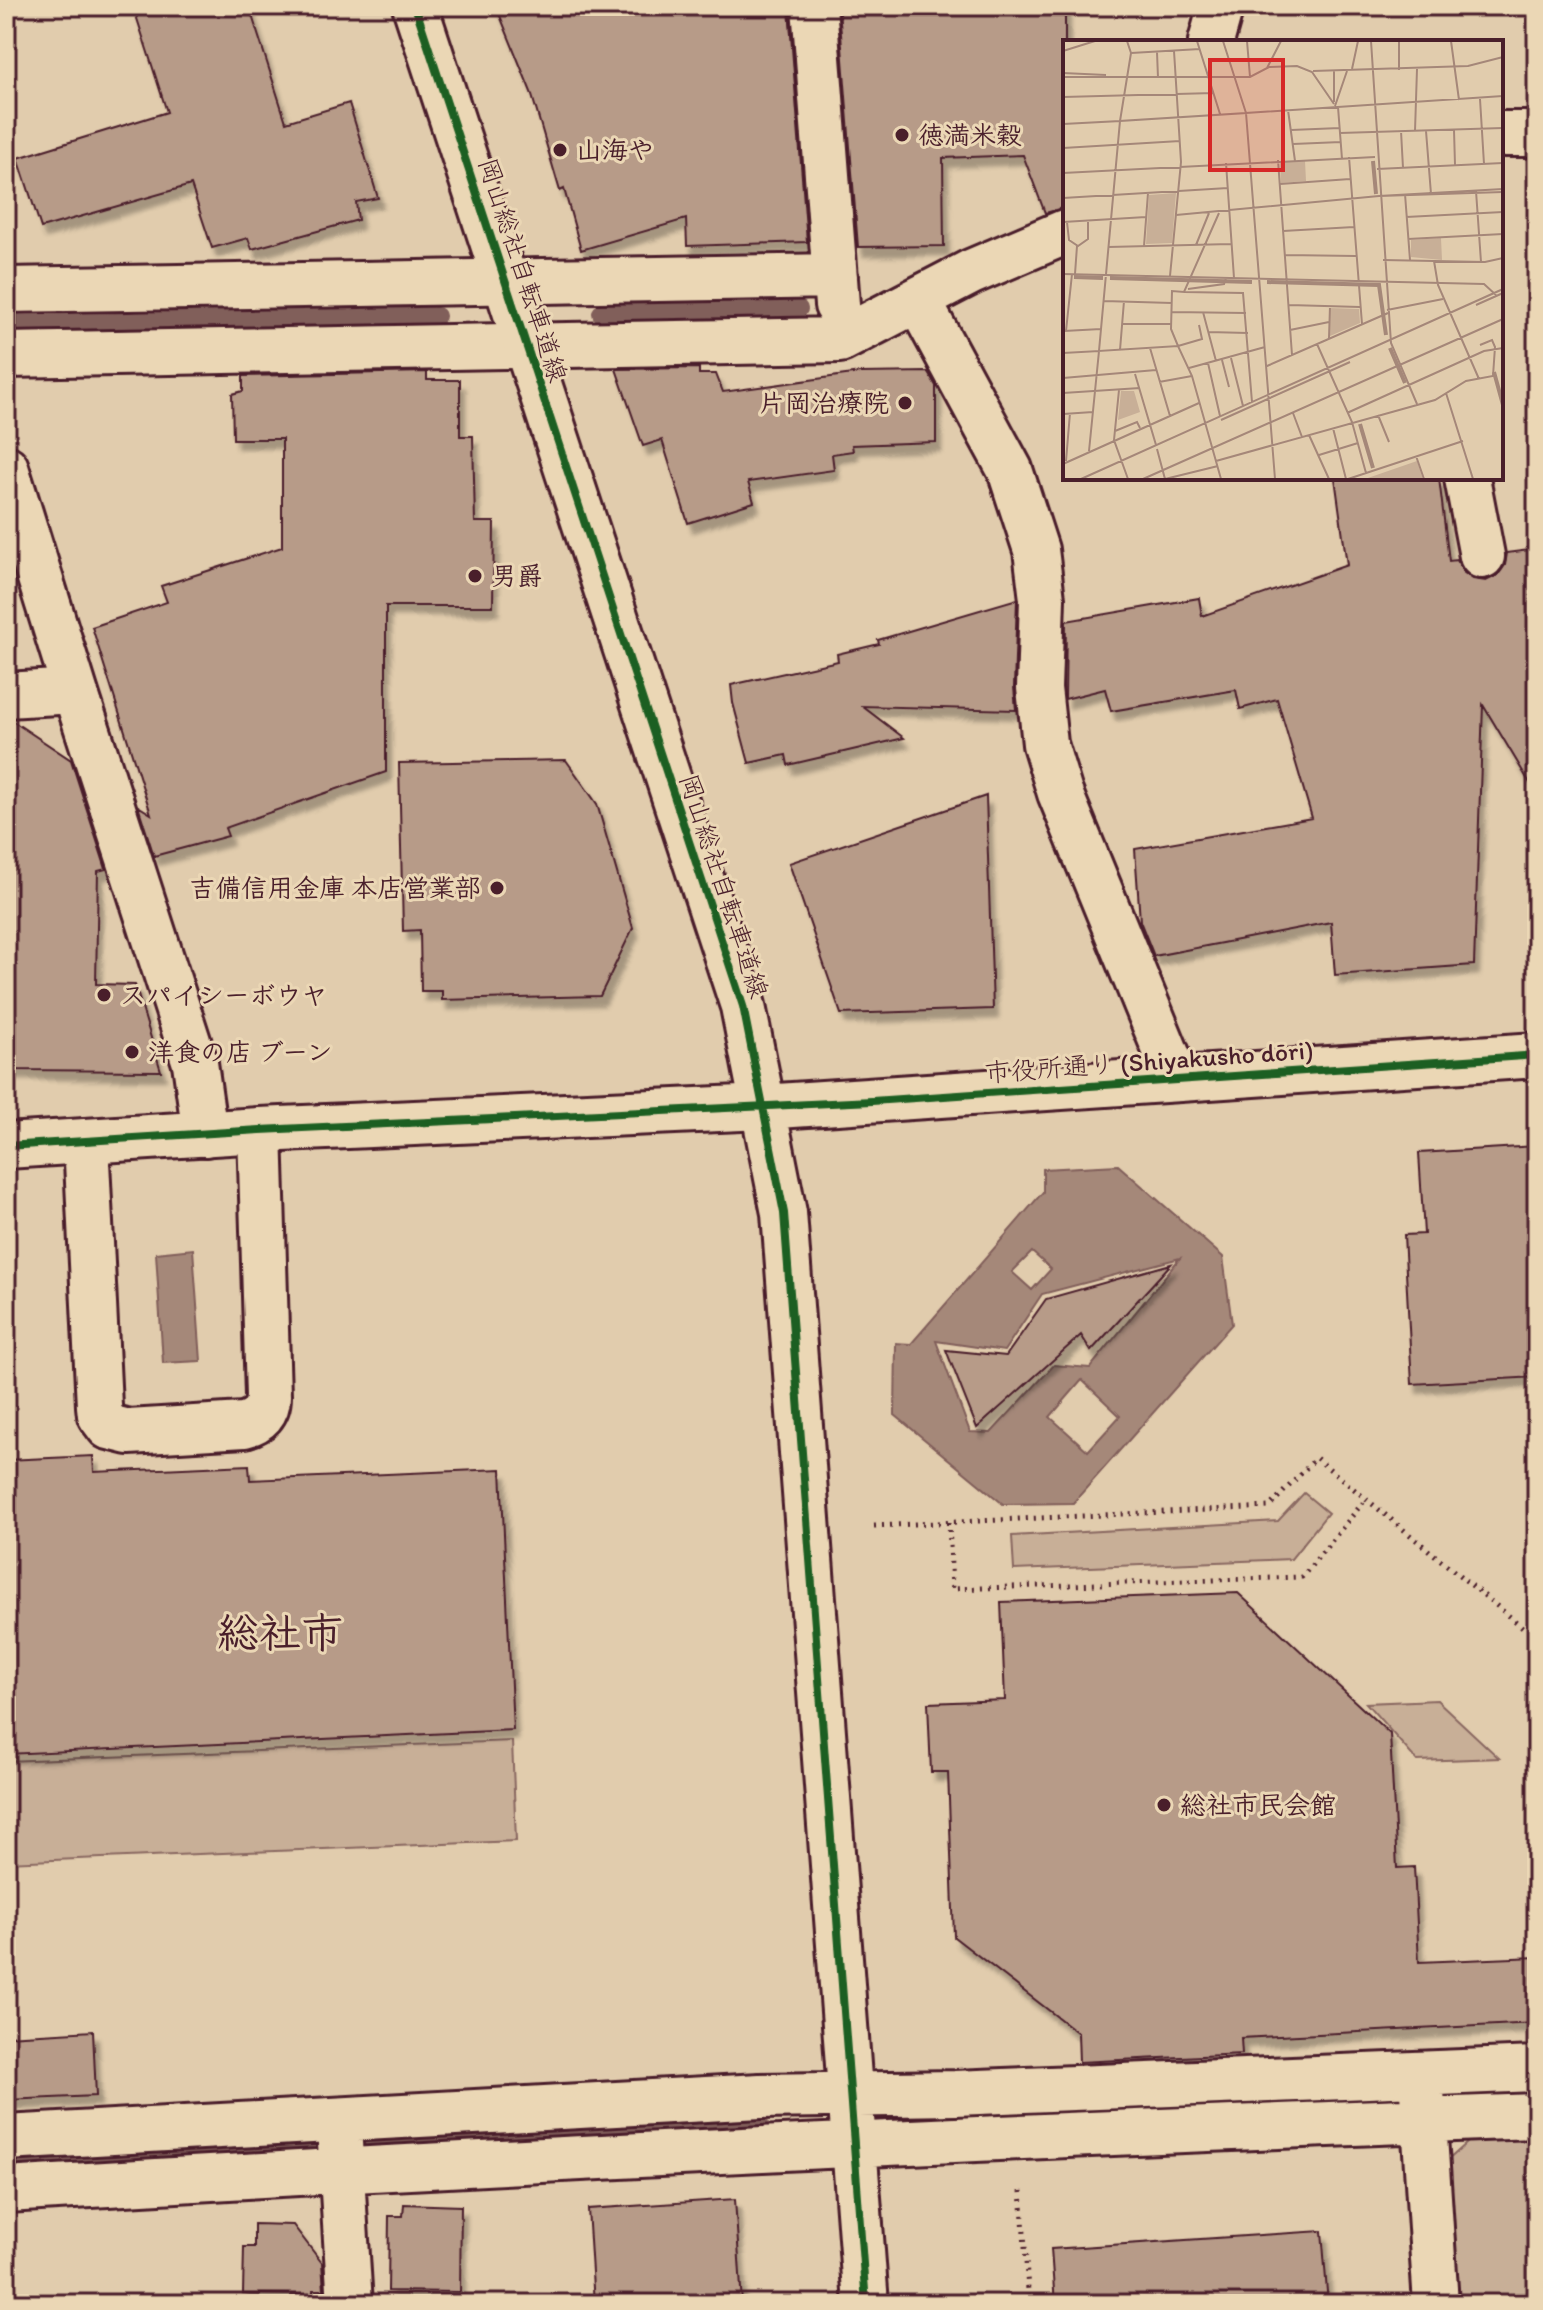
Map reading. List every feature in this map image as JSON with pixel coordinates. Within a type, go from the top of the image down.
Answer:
[{"type":"street","name":"岡山総社自転車道線","points":[[415,6],[743,1006],[784,1213],[866,2304]]},
{"type":"street","points":[[814,6],[840,340]]},
{"type":"street","points":[[1212,40],[1221,6]]},
{"type":"street","points":[[1503,134],[1537,134]]},
{"type":"street","points":[[6,355],[840,340],[971,272],[1063,233]]},
{"type":"street","points":[[6,290],[835,276]]},
{"type":"street","points":[[918,300],[1010,470],[1036,550],[1042,599],[1039,688],[1045,744],[1060,793],[1177,1079]]},
{"type":"street","points":[[6,468],[195,1063],[205,1134]]},
{"type":"street","points":[[1467,480],[1482,556]]},
{"type":"street","points":[[6,695],[75,691]]},
{"type":"street","name":"市役所通り (Shiyakusho dōri)","points":[[763,1107],[1537,1055]]},
{"type":"street","points":[[6,1146],[260,1130],[763,1107]]},
{"type":"street","points":[[86,1141],[100,1415],[109,1427],[122,1432],[183,1429],[252,1423],[262,1415],[268,1403],[260,1130]]},
{"type":"street","points":[[6,2138],[340,2145],[854,2145],[1017,2138],[1422,2096],[1537,2069]]},
{"type":"street","points":[[6,2190],[340,2145],[760,2096],[955,2093],[1422,2096],[1537,2116]]},
{"type":"street","points":[[1422,2096],[1436,2304]]},
{"type":"street","points":[[340,2145],[350,2304]]},
{"type":"path","points":[[874,1526],[1269,1507],[1316,1458],[1525,1629]]},
{"type":"path","points":[[949,1522],[952,1589],[1302,1577],[1366,1499]]},
{"type":"path","points":[[1017,2138],[1029,2304]]},
{"type":"shaded area","points":[[1118,1165],[1223,1257],[1232,1324],[1073,1503],[1003,1504],[895,1415],[896,1343],[911,1344],[1043,1192],[1043,1169]],"holes":[[[1032,1252],[1051,1269],[1032,1290],[1012,1272]],[[1180,1258],[1090,1368],[1054,1365],[991,1433],[970,1432],[936,1341],[1004,1351],[1042,1294]],[[1082,1380],[1120,1416],[1088,1451],[1050,1417]]]},
{"type":"shaded area","points":[[193,1249],[201,1361],[163,1363],[156,1253]]},
{"type":"shaded area","points":[[1304,1493],[1328,1513],[1291,1559],[1014,1570],[1012,1536],[1278,1521]]},
{"type":"shaded area","points":[[1437,1700],[1499,1758],[1417,1761],[1366,1703]]},
{"type":"shaded area","points":[[512,1741],[516,1841],[6,1862],[6,1761]]},
{"type":"shaded area","points":[[1537,2132],[1537,2304],[1457,2304],[1446,2162],[1477,2134]]},
{"type":"building","points":[[133,6],[249,6],[286,122],[349,103],[378,198],[356,202],[358,220],[252,249],[248,238],[212,248],[191,185],[41,228],[18,158],[167,112]]},
{"type":"building","points":[[496,6],[753,6],[753,9],[789,9],[807,242],[687,246],[686,219],[581,250],[531,92]]},
{"type":"building","points":[[858,6],[1065,6],[1063,208],[1045,213],[1023,155],[943,158],[944,246],[858,247],[839,9],[859,9]]},
{"type":"building","points":[[699,368],[699,374],[716,374],[723,392],[860,373],[928,372],[936,386],[936,442],[852,445],[853,451],[832,454],[834,470],[748,482],[754,502],[688,523],[662,440],[643,446],[616,369]]},
{"type":"building","points":[[427,372],[427,380],[460,380],[460,436],[473,436],[475,522],[494,522],[493,606],[386,606],[386,772],[225,828],[228,836],[154,856],[138,806],[151,814],[92,627],[167,602],[161,586],[282,547],[282,439],[233,439],[232,394],[243,391],[243,376]]},
{"type":"building","points":[[1335,480],[1439,480],[1449,561],[1457,560],[1463,572],[1473,579],[1486,581],[1498,575],[1505,565],[1507,553],[1537,549],[1537,795],[1483,705],[1474,965],[1335,975],[1331,922],[1154,956],[1140,921],[1135,849],[1312,818],[1277,699],[1240,709],[1236,690],[1111,711],[1105,689],[1065,699],[1066,621],[1199,598],[1202,616],[1347,565]]},
{"type":"building","points":[[1017,599],[1016,710],[862,706],[904,738],[788,765],[786,755],[749,763],[731,685],[838,661],[837,654],[879,644],[878,640]]},
{"type":"building","points":[[6,720],[11,720],[71,760],[106,869],[98,871],[96,984],[135,985],[161,1071],[6,1070]]},
{"type":"building","points":[[566,760],[597,804],[633,928],[600,996],[442,1000],[442,991],[421,991],[420,930],[403,931],[399,763]]},
{"type":"building","points":[[986,796],[993,1009],[841,1014],[789,863]]},
{"type":"building","points":[[1537,1146],[1537,1377],[1412,1384],[1404,1235],[1424,1234],[1419,1153]]},
{"type":"building","points":[[1171,1264],[1091,1351],[1081,1335],[977,1428],[946,1350],[1006,1356],[1046,1299]]},
{"type":"building","points":[[93,1456],[94,1472],[249,1465],[250,1480],[501,1469],[513,1730],[6,1754],[6,1460]]},
{"type":"building","points":[[1238,1593],[1390,1734],[1397,1868],[1414,1867],[1419,1962],[1537,1957],[1537,2023],[1241,2038],[1242,2054],[1079,2062],[1078,2033],[954,1937],[948,1772],[931,1772],[928,1703],[1005,1700],[1001,1602]]},
{"type":"building","points":[[93,2031],[96,2096],[6,2100],[6,2036]]},
{"type":"building","points":[[735,2199],[742,2304],[594,2304],[588,2209]]},
{"type":"building","points":[[404,2204],[461,2206],[460,2292],[388,2291],[389,2216],[403,2216]]},
{"type":"building","points":[[254,2224],[293,2225],[322,2263],[324,2290],[313,2290],[313,2295],[243,2294],[244,2247],[254,2247]]},
{"type":"building","points":[[1322,2231],[1328,2304],[1055,2304],[1051,2249]]},
{"type":"waterway","points":[[601,313],[799,309]]},
{"type":"waterway","points":[[6,324],[437,316]]},
{"type":"waterway","points":[[952,2115],[1157,2107]]},
{"type":"waterway","points":[[6,2165],[760,2124]]},
{"type":"cycle path","points":[[415,6],[743,1006],[784,1213],[866,2304]]},
{"type":"cycle path","points":[[6,1146],[260,1130],[872,1101],[1537,1055]]},
{"type":"place","name":"徳満米穀","points":[[902,135]]},
{"type":"place","name":"山海や","points":[[560,150]]},
{"type":"place","name":"片岡治療院","points":[[905,403]]},
{"type":"place","name":"男爵","points":[[475,576]]},
{"type":"place","name":"吉備信用金庫 本店営業部","points":[[497,888]]},
{"type":"place","name":"スパイシーボウヤ","points":[[104,995]]},
{"type":"place","name":"洋食の店 ブーン","points":[[132,1052]]},
{"type":"place","name":"総社市民会館","points":[[1164,1805]]},
{"type":"district","name":"総社市","points":[[280,1632]]}]
